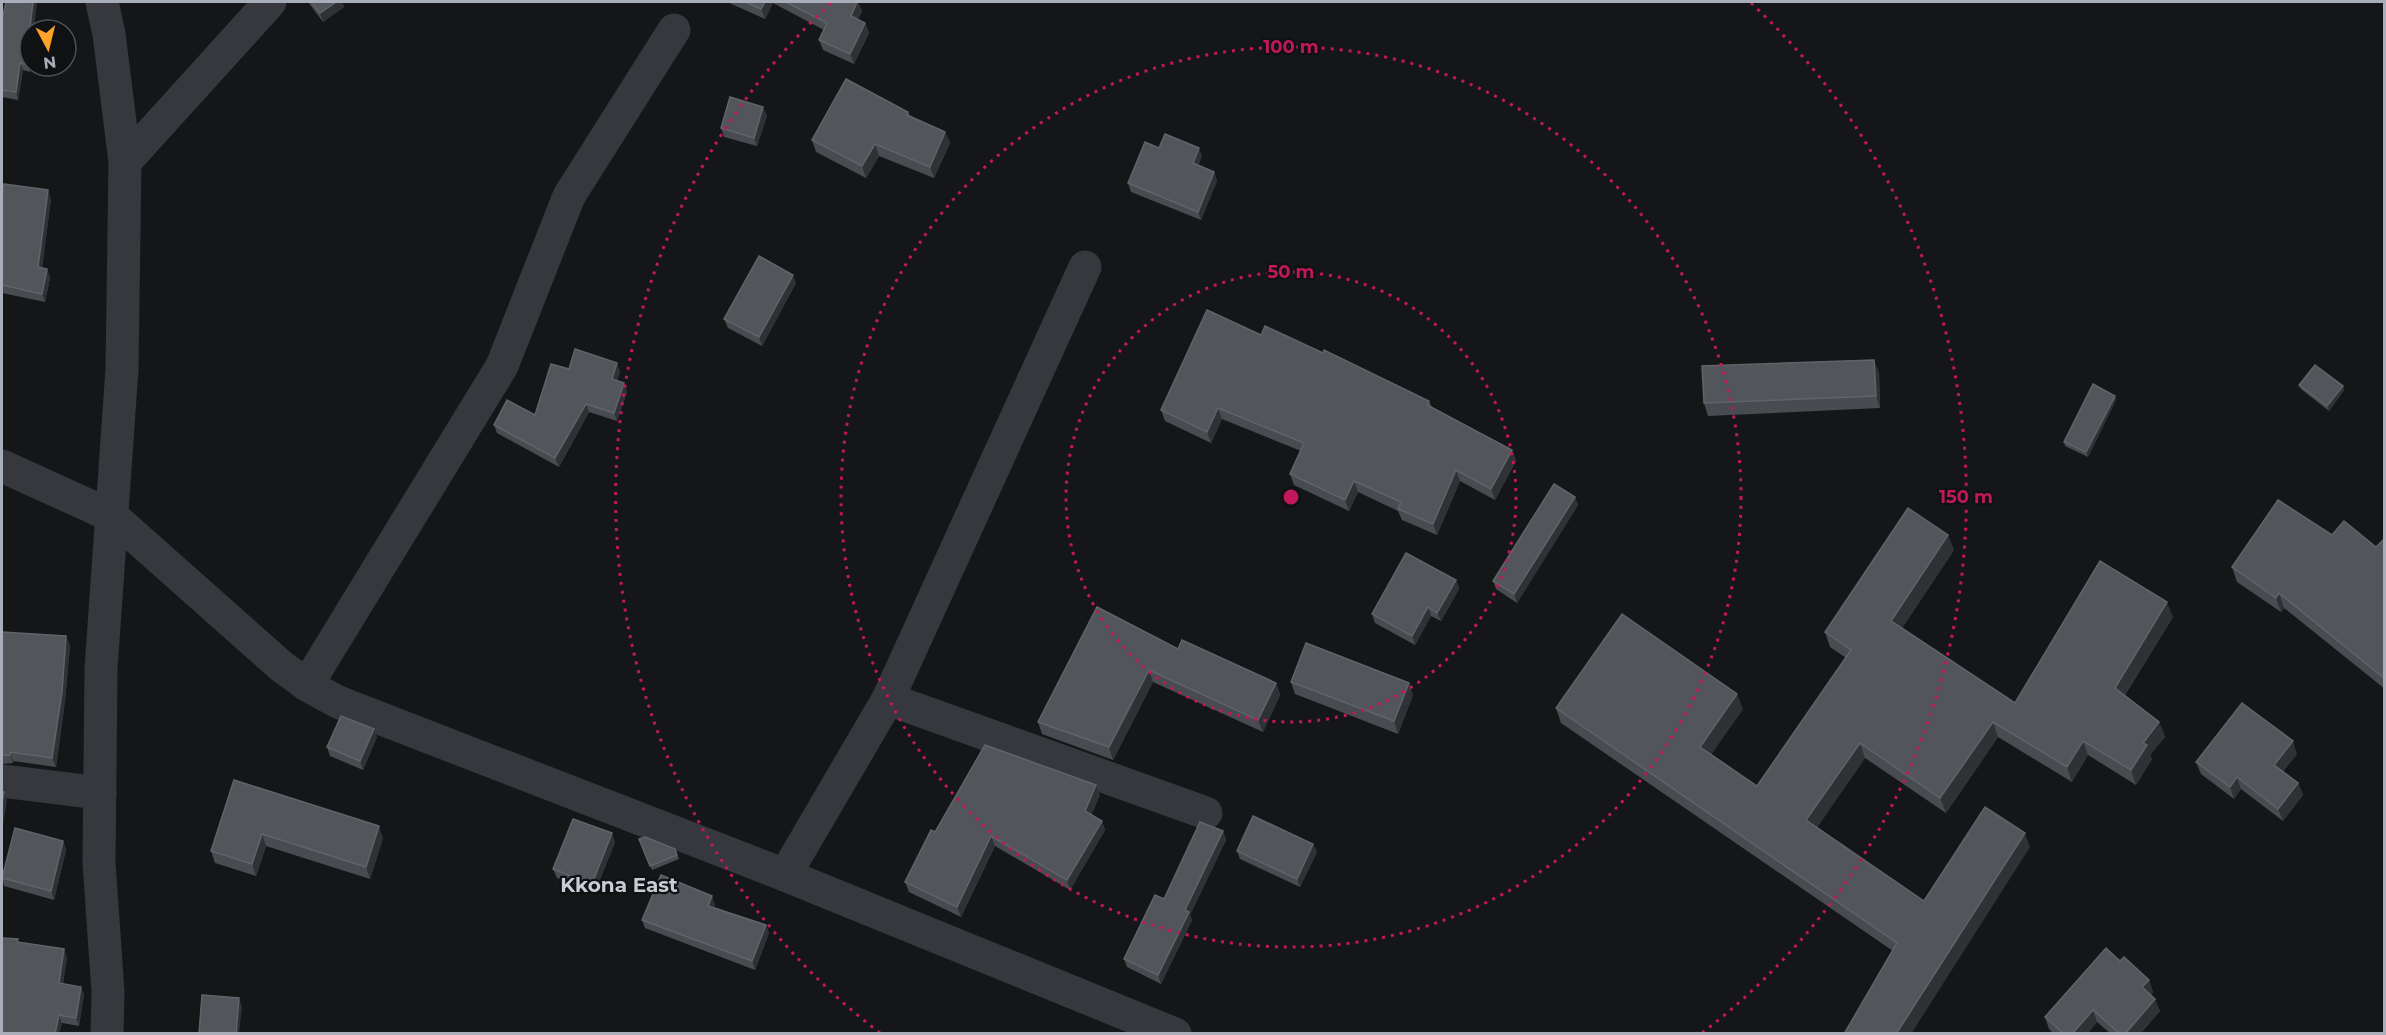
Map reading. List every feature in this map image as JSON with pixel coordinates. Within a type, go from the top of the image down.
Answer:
[{"type":"street","points":[[102,2],[109,34],[125,162],[122,369],[101,669],[99,863],[108,992],[107,1034]]},
{"type":"street","points":[[125,162],[270,2]]},
{"type":"street","points":[[308,685],[502,366],[569,196],[674,30]]},
{"type":"street","points":[[785,875],[888,699],[1085,267]]},
{"type":"street","points":[[2,466],[112,516],[252,641],[308,685],[338,702],[785,875],[1175,1034]]},
{"type":"street","points":[[888,699],[1206,813]]},
{"type":"street","points":[[2,781],[100,793]]},
{"type":"building","points":[[6,2],[33,2],[31,18],[18,18],[16,92],[2,90],[2,20]]},
{"type":"building","points":[[311,2],[336,2],[320,13]]},
{"type":"building","points":[[745,2],[765,2],[761,9]]},
{"type":"building","points":[[786,2],[857,2],[851,16],[865,23],[850,54],[819,40],[827,23]]},
{"type":"building","points":[[846,79],[908,112],[907,115],[945,132],[930,167],[875,144],[862,166],[812,140]]},
{"type":"building","points":[[730,97],[763,107],[754,138],[721,128]]},
{"type":"building","points":[[1165,134],[1199,148],[1193,163],[1214,172],[1198,212],[1128,183],[1145,142],[1159,148]]},
{"type":"building","points":[[4,184],[48,190],[38,267],[47,269],[42,294],[2,285]]},
{"type":"building","points":[[759,256],[793,275],[759,337],[724,319]]},
{"type":"building","points":[[1207,310],[1261,335],[1265,326],[1323,353],[1324,350],[1429,401],[1427,405],[1512,450],[1491,489],[1456,470],[1433,524],[1398,509],[1401,502],[1354,481],[1345,500],[1290,474],[1304,443],[1218,408],[1207,432],[1161,410]]},
{"type":"building","points":[[575,349],[617,363],[612,379],[624,383],[614,413],[586,404],[555,458],[494,425],[507,400],[535,415],[551,364],[569,369]]},
{"type":"building","points":[[1874,360],[1876,396],[1704,403],[1702,366]]},
{"type":"building","points":[[2315,365],[2343,386],[2327,406],[2299,385]]},
{"type":"building","points":[[2093,384],[2115,396],[2086,452],[2064,442]]},
{"type":"building","points":[[1554,484],[1575,497],[1514,594],[1493,581]]},
{"type":"building","points":[[2278,500],[2332,535],[2344,521],[2376,547],[2385,538],[2385,679],[2279,593],[2276,598],[2232,567]]},
{"type":"building","points":[[1908,508],[1948,535],[1891,621],[2015,703],[2100,561],[2167,602],[2115,688],[2159,722],[2143,743],[2147,745],[2131,770],[2083,741],[2067,767],[1993,722],[1940,798],[1860,743],[1806,820],[1924,901],[1985,807],[2025,833],[1896,1034],[1844,1034],[1897,943],[1556,708],[1622,614],[1737,694],[1700,747],[1757,786],[1851,650],[1825,632]]},
{"type":"building","points":[[1406,553],[1456,580],[1437,613],[1428,607],[1412,636],[1372,614]]},
{"type":"building","points":[[1097,607],[1178,649],[1182,640],[1276,683],[1258,720],[1149,670],[1109,747],[1038,722]]},
{"type":"building","points":[[2,632],[66,636],[62,692],[52,758],[10,752],[10,755],[2,755]]},
{"type":"building","points":[[1306,643],[1409,683],[1394,721],[1291,682]]},
{"type":"building","points":[[2242,703],[2293,741],[2274,765],[2298,783],[2278,809],[2237,777],[2230,787],[2196,762]]},
{"type":"building","points":[[341,716],[374,729],[360,761],[327,747]]},
{"type":"building","points":[[985,745],[1096,785],[1085,811],[1102,821],[1067,880],[991,836],[957,907],[905,882],[931,830],[935,832]]},
{"type":"building","points":[[234,780],[379,826],[366,867],[262,834],[252,864],[211,851]]},
{"type":"building","points":[[1253,816],[1313,844],[1297,879],[1237,851]]},
{"type":"building","points":[[573,819],[612,833],[592,884],[553,869]]},
{"type":"building","points":[[1200,822],[1223,831],[1185,910],[1189,912],[1158,975],[1124,959],[1155,895],[1164,899]]},
{"type":"building","points":[[15,828],[63,841],[51,891],[2,878]]},
{"type":"building","points":[[645,837],[675,849],[677,855],[650,866],[639,839]]},
{"type":"building","points":[[661,875],[712,896],[708,906],[766,925],[752,961],[642,920]]},
{"type":"building","points":[[2,938],[18,939],[17,942],[64,949],[59,983],[81,987],[76,1018],[59,1015],[55,1034],[2,1034]]},
{"type":"building","points":[[2106,948],[2120,961],[2124,957],[2149,980],[2142,987],[2155,999],[2125,1034],[2120,1034],[2093,1010],[2072,1034],[2064,1034],[2045,1017]]},
{"type":"building","points":[[202,995],[239,998],[236,1034],[199,1034]]},
{"type":"district","name":"Kkona East","points":[[619,885]]}]
